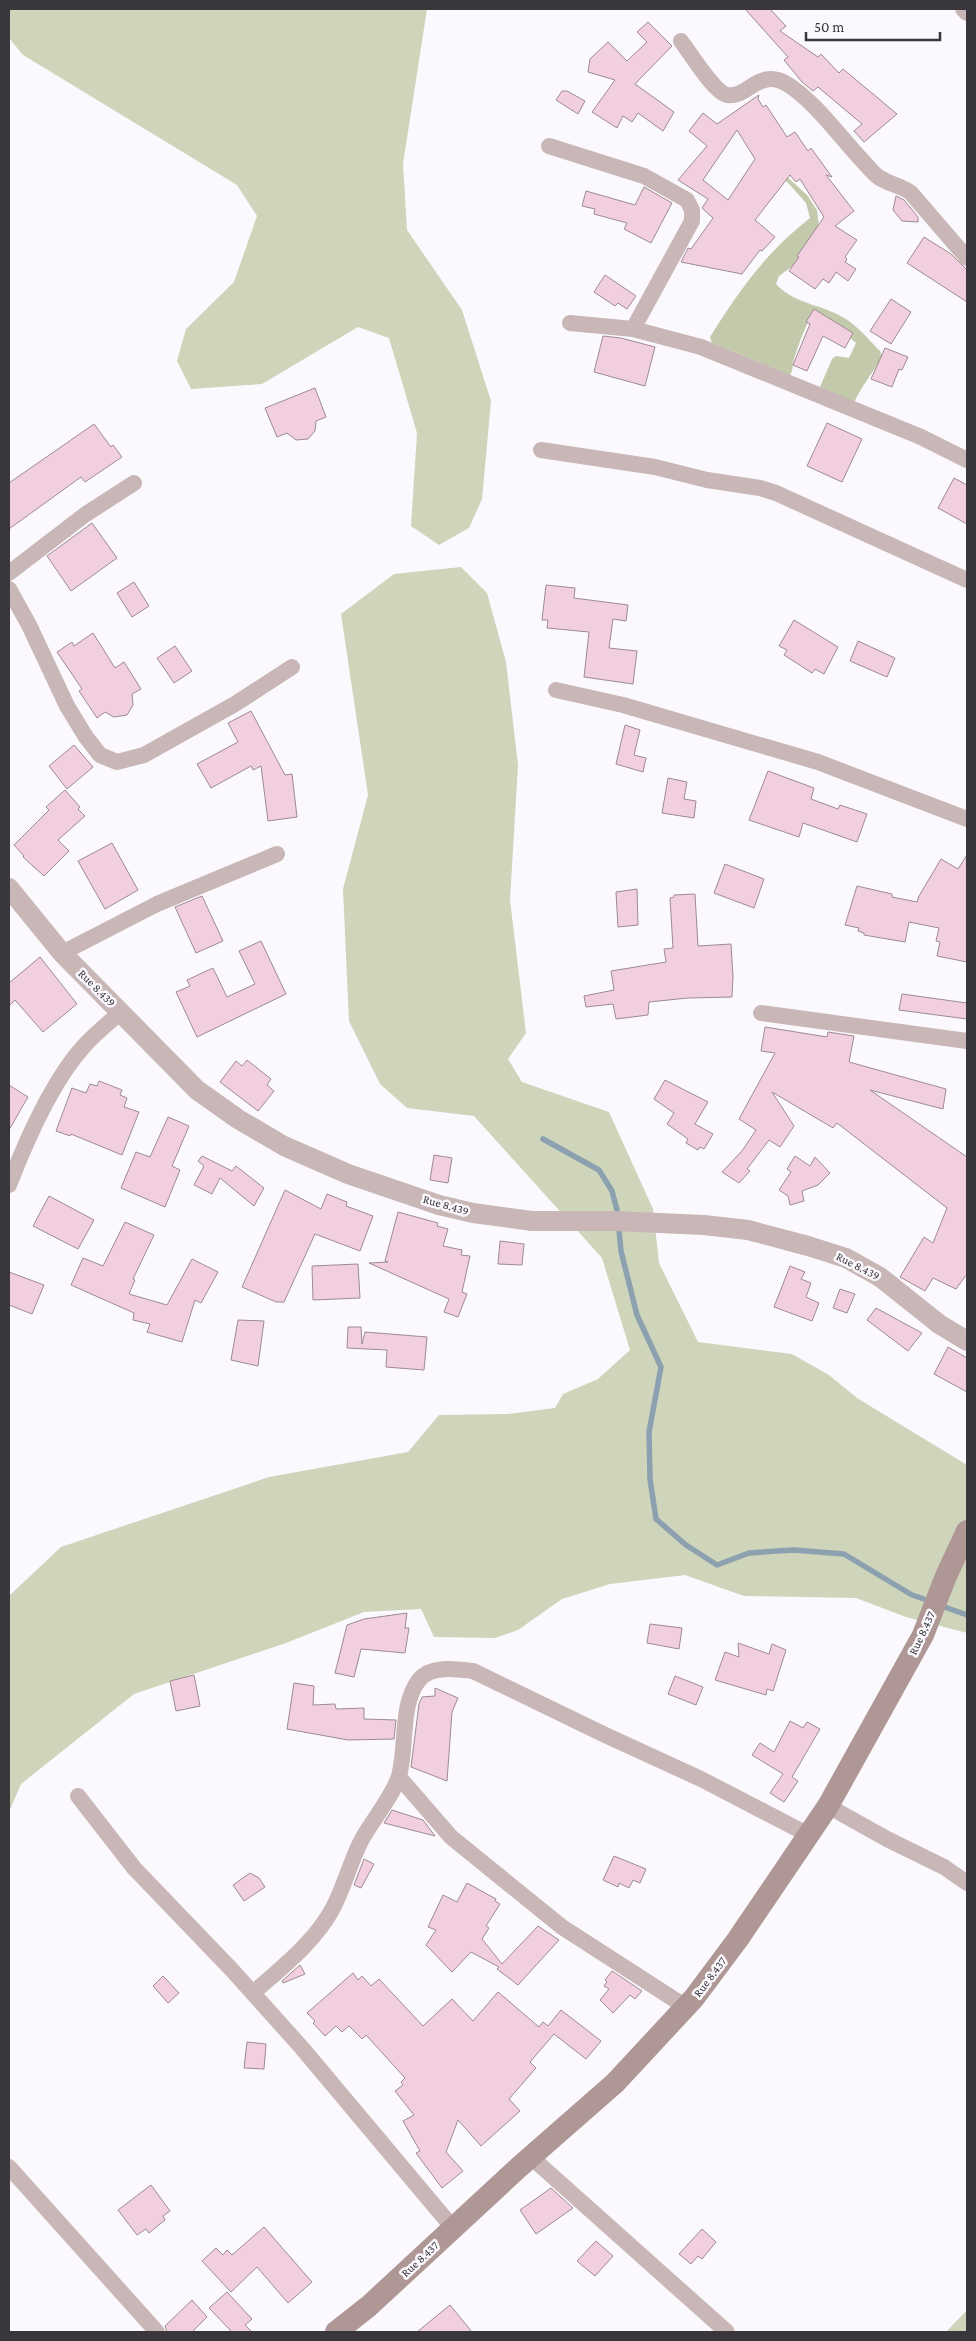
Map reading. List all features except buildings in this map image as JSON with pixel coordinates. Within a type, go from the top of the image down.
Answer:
[{"type":"main road","name":"Rue 8.437","points":[[336,2332],[369,2306],[531,2157],[615,2084],[686,2007],[738,1939],[828,1806],[923,1636],[967,1530]]},
{"type":"street","points":[[963,9],[967,12]]},
{"type":"street","points":[[681,41],[717,88],[726,95],[734,95],[764,79],[778,80],[789,86],[816,110],[877,176],[905,188],[911,193],[967,258]]},
{"type":"street","points":[[549,146],[644,176],[687,200],[692,210],[692,221],[633,329]]},
{"type":"street","points":[[570,323],[633,329],[701,347],[921,437],[967,460]]},
{"type":"street","points":[[541,450],[655,467],[707,480],[768,490],[803,504],[967,580]]},
{"type":"street","points":[[9,573],[86,514],[134,482]]},
{"type":"street","points":[[9,589],[67,706],[86,737],[100,755],[117,762],[144,755],[236,704],[292,667]]},
{"type":"street","points":[[556,690],[623,706],[818,762],[967,819]]},
{"type":"street","points":[[62,953],[157,904],[277,854]]},
{"type":"street","name":"Rue 8.439","points":[[9,888],[62,953],[197,1090],[238,1119],[284,1146],[340,1170],[439,1205],[473,1213],[532,1221],[614,1221],[704,1225],[748,1230],[846,1258],[880,1276],[939,1324],[967,1341]]},
{"type":"street","points":[[9,1185],[40,1115],[66,1070],[84,1046],[120,1012]]},
{"type":"street","points":[[761,1013],[967,1041]]},
{"type":"street","points":[[253,1994],[305,1946],[333,1908],[361,1841],[399,1777],[406,1716],[414,1688],[420,1678],[431,1672],[450,1668],[473,1671],[701,1779],[809,1835]]},
{"type":"street","points":[[399,1777],[450,1838],[554,1922],[686,2007]]},
{"type":"street","points":[[78,1796],[134,1868],[302,2048],[453,2228]]},
{"type":"street","points":[[828,1806],[886,1839],[944,1867],[967,1883]]},
{"type":"street","points":[[531,2157],[727,2332]]},
{"type":"street","points":[[9,2167],[157,2332]]},
{"type":"green space","points":[[9,9],[427,9],[403,164],[407,230],[462,310],[491,401],[482,499],[469,528],[439,545],[411,526],[417,433],[389,338],[358,327],[262,384],[191,389],[177,361],[186,329],[234,282],[257,216],[237,185],[23,55],[9,38]]},
{"type":"green space","points":[[765,157],[807,195],[817,210],[819,226],[794,265],[779,276],[776,284],[792,296],[831,311],[849,321],[880,351],[882,356],[854,403],[820,387],[832,359],[836,356],[849,358],[856,343],[842,331],[810,318],[798,346],[790,375],[712,343],[710,337],[754,273],[780,244],[810,218],[806,203]]},
{"type":"green space","points":[[461,567],[487,593],[506,662],[518,765],[510,900],[526,1033],[508,1059],[522,1082],[609,1112],[653,1209],[659,1263],[698,1342],[792,1354],[829,1375],[857,1398],[967,1465],[967,1633],[906,1617],[856,1598],[744,1596],[685,1575],[610,1584],[562,1599],[518,1630],[495,1638],[434,1637],[421,1609],[364,1612],[286,1643],[134,1694],[21,1784],[9,1812],[9,1596],[61,1547],[269,1477],[408,1452],[439,1415],[507,1414],[555,1408],[563,1394],[598,1379],[630,1350],[602,1258],[474,1116],[407,1108],[380,1084],[349,1021],[343,889],[368,795],[341,614],[394,574]]},
{"type":"green space","points":[[967,2310],[967,2332],[946,2332]]},
{"type":"waterway","points":[[543,1139],[599,1170],[612,1191],[617,1210],[621,1251],[637,1315],[661,1367],[649,1432],[650,1479],[656,1519],[686,1545],[717,1565],[749,1553],[793,1550],[844,1554],[912,1595],[930,1601]]},
{"type":"waterway","points":[[939,1605],[967,1615]]}]
